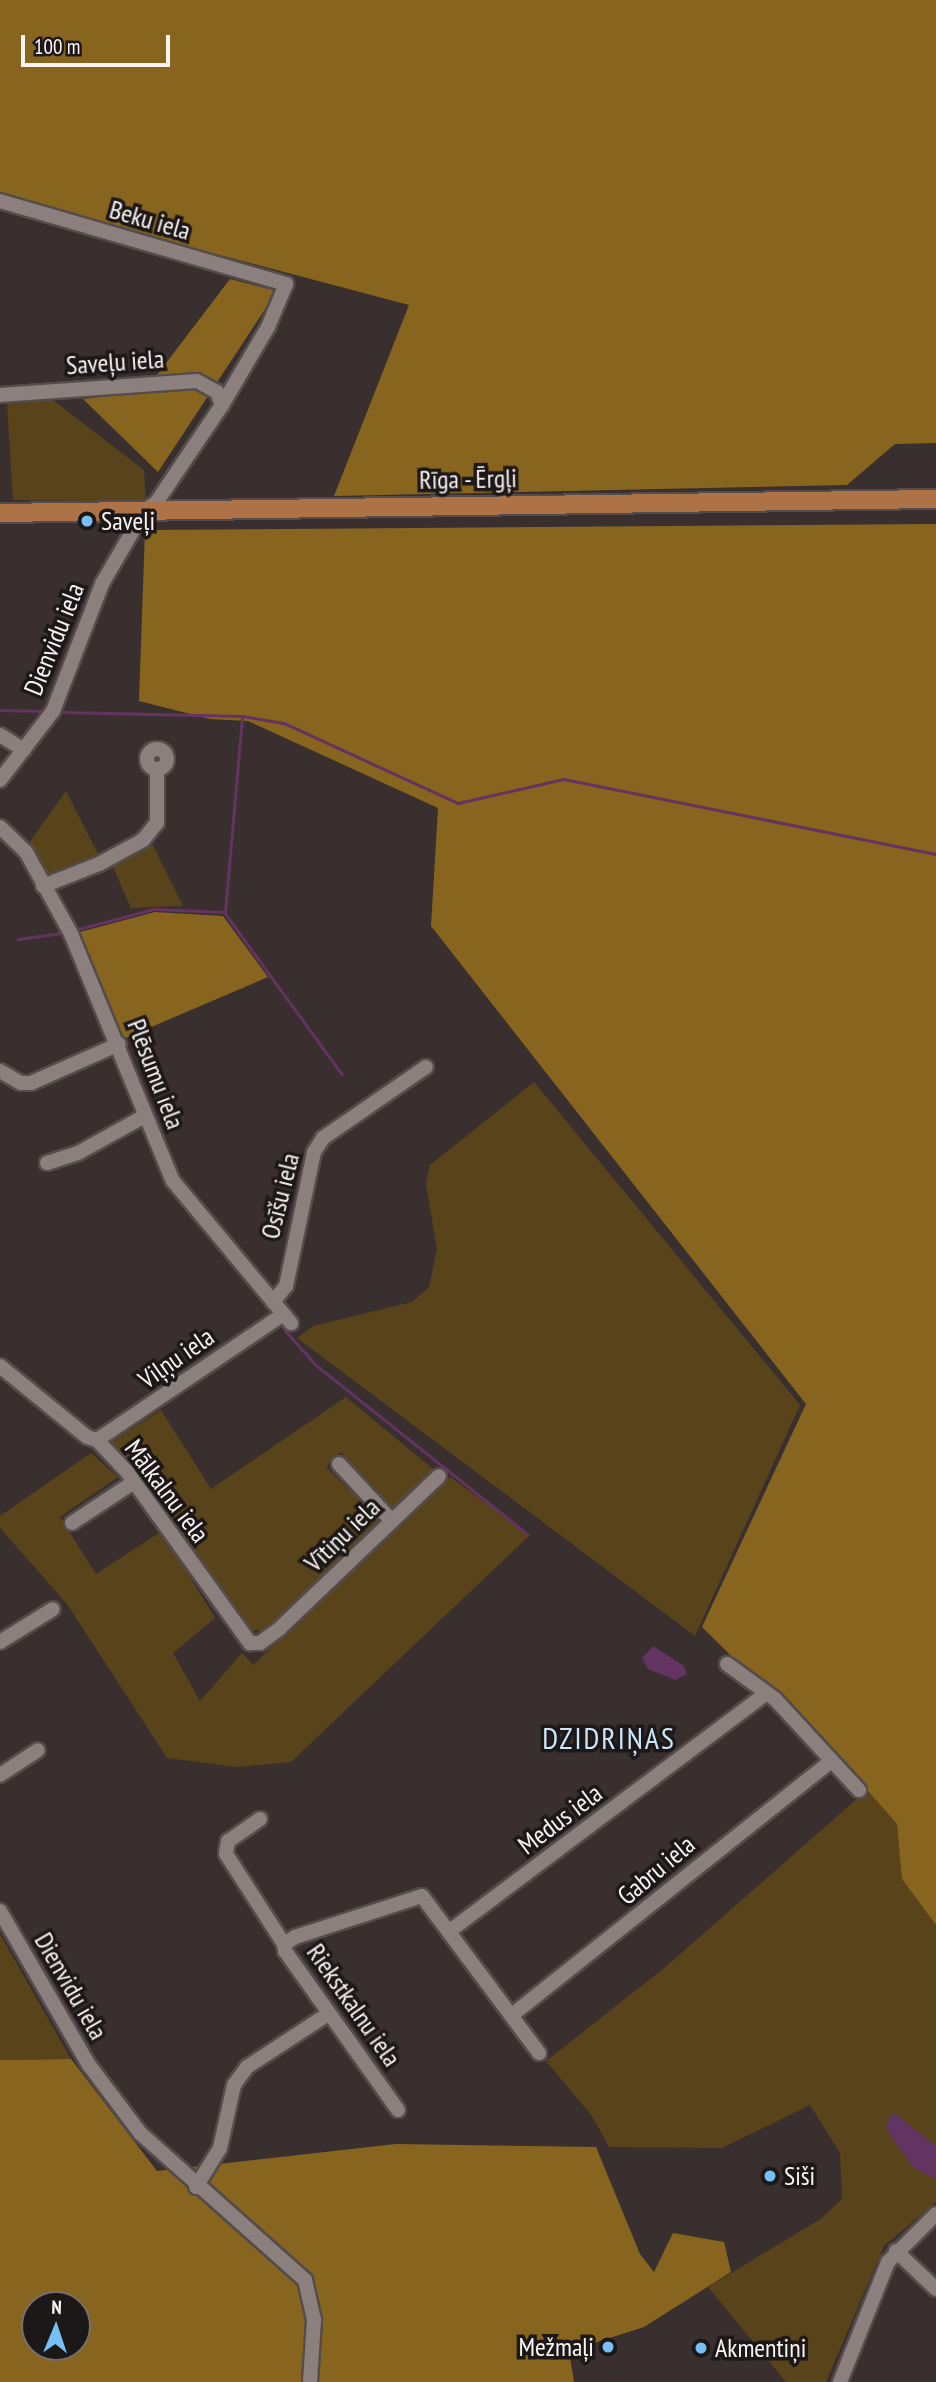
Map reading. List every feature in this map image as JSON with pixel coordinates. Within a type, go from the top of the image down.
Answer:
[{"type":"main road","name":"Rīga - Ērgļi","points":[[0,513],[936,499]]},
{"type":"street","name":"Beku iela","points":[[0,201],[286,284]]},
{"type":"street","name":"Dienvidu iela","points":[[0,780],[53,711],[93,603],[145,510],[156,503],[222,405],[268,327],[286,284]]},
{"type":"street","name":"Saveļu iela","points":[[0,395],[197,381],[217,392],[222,405]]},
{"type":"street","points":[[0,735],[24,750]]},
{"type":"street","points":[[43,886],[99,864],[143,840],[156,823],[157,771]]},
{"type":"street","name":"Plēsumu iela","points":[[0,827],[26,852],[71,934],[119,1044],[144,1117],[173,1181],[282,1313]]},
{"type":"street","points":[[0,1071],[21,1083],[31,1083],[119,1044]]},
{"type":"street","name":"Osīšu iela","points":[[282,1313],[314,1152],[323,1138],[426,1067]]},
{"type":"street","points":[[47,1163],[78,1153],[144,1117]]},
{"type":"street","name":"Viļņu iela","points":[[97,1440],[282,1313]]},
{"type":"street","name":"Mālkalnu iela","points":[[0,1366],[87,1437],[97,1440],[134,1482],[241,1636],[260,1643],[279,1629]]},
{"type":"street","points":[[339,1464],[392,1521]]},
{"type":"street","name":"Vītiņu iela","points":[[279,1629],[439,1476]]},
{"type":"street","points":[[72,1523],[134,1482]]},
{"type":"street","points":[[0,1642],[53,1609]]},
{"type":"street","points":[[727,1664],[775,1699],[859,1790]]},
{"type":"street","name":"Medus iela","points":[[451,1930],[765,1694]]},
{"type":"street","points":[[0,1776],[38,1750]]},
{"type":"street","name":"Gabru iela","points":[[512,2015],[831,1760]]},
{"type":"street","points":[[260,1819],[228,1841],[226,1854],[284,1944]]},
{"type":"street","name":"Riekstkalnu iela","points":[[398,2110],[328,2014],[284,1944],[385,1905],[422,1896],[451,1930]]},
{"type":"street","name":"Dienvidu iela","points":[[2,1917],[101,2084],[140,2133],[196,2187],[305,2280],[313,2299],[310,2382]]},
{"type":"street","points":[[451,1930],[539,2053]]},
{"type":"street","points":[[196,2187],[220,2148],[234,2085],[247,2067],[328,2014]]},
{"type":"street","points":[[847,2380],[873,2297],[896,2251],[936,2214]]},
{"type":"street","points":[[896,2251],[936,2289]]},
{"type":"shaded area","points":[[0,0],[936,0],[936,443],[895,444],[847,485],[334,496],[409,305],[0,197]]},
{"type":"shaded area","points":[[230,279],[277,291],[158,472],[83,399],[144,392]]},
{"type":"shaded area","points":[[53,400],[144,470],[146,502],[13,500],[7,404]]},
{"type":"shaded area","points":[[936,524],[936,1925],[902,1879],[897,1824],[867,1790],[702,1627],[806,1404],[431,926],[438,808],[248,721],[210,719],[139,701],[145,530]]},
{"type":"shaded area","points":[[66,791],[101,860],[52,881],[29,843]]},
{"type":"shaded area","points":[[153,845],[183,906],[131,908],[112,865]]},
{"type":"shaded area","points":[[155,912],[223,916],[268,977],[121,1040],[76,933]]},
{"type":"shaded area","points":[[534,1082],[800,1405],[695,1636],[297,1338],[313,1326],[412,1302],[429,1287],[437,1249],[426,1184],[430,1165]]},
{"type":"shaded area","points":[[346,1397],[433,1469],[392,1510],[341,1452],[326,1467],[380,1520],[265,1631],[242,1629],[111,1442],[161,1410],[211,1489]]},
{"type":"shaded area","points":[[91,1453],[118,1477],[60,1517],[96,1574],[162,1531],[215,1618],[173,1653],[200,1701],[242,1653],[253,1665],[450,1477],[530,1535],[291,1762],[237,1767],[167,1758],[67,1604],[0,1528],[0,1516]]},
{"type":"shaded area","points":[[653,1646],[684,1666],[687,1674],[675,1680],[648,1669],[642,1658]]},
{"type":"shaded area","points":[[867,1790],[897,1824],[903,1879],[936,1925],[936,2202],[884,2246],[826,2382],[786,2382],[708,2287],[822,2218],[842,2199],[840,2153],[810,2105],[722,2148],[609,2147],[592,2116],[546,2061],[663,1969]]},
{"type":"shaded area","points":[[0,1934],[71,2059],[0,2060]]},
{"type":"shaded area","points":[[71,2059],[157,2171],[396,2144],[596,2147],[640,2254],[654,2272],[673,2233],[724,2242],[731,2272],[644,2327],[569,2351],[574,2382],[0,2382],[0,2060]]},
{"type":"shaded area","points":[[893,2112],[936,2146],[936,2179],[913,2167],[892,2138],[886,2127]]},
{"type":"waterway","points":[[0,710],[45,711]]},
{"type":"waterway","points":[[64,712],[242,716],[284,723],[458,803],[564,779],[936,854]]},
{"type":"waterway","points":[[78,929],[154,909],[225,912],[242,717]]},
{"type":"waterway","points":[[225,913],[342,1074]]},
{"type":"waterway","points":[[18,939],[62,933]]},
{"type":"waterway","points":[[285,1330],[316,1365],[525,1532]]},
{"type":"place","name":"Saveļi","points":[[87,521]]},
{"type":"place","name":"Siši","points":[[770,2176]]},
{"type":"place","name":"Mežmaļi","points":[[608,2347]]},
{"type":"place","name":"Akmentiņi","points":[[701,2348]]},
{"type":"district","name":"DZIDRIŅAS","points":[[609,1738]]}]
